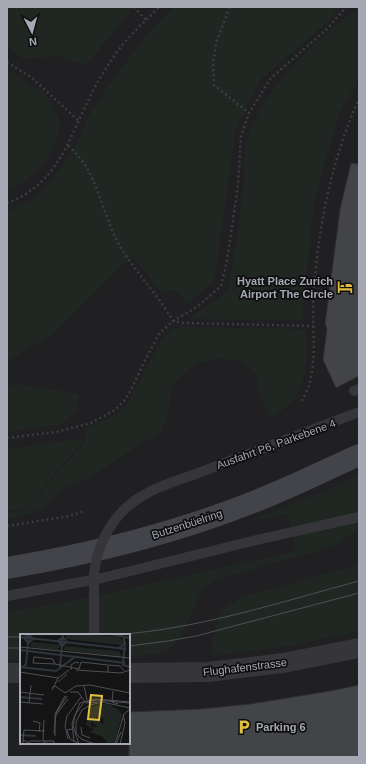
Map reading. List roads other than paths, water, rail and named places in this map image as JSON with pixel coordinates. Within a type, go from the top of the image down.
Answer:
[{"type":"main road","name":"Butzenbüelring","points":[[7,568],[101,550],[133,542],[211,517],[272,494],[359,455]]},
{"type":"street","name":"Flughafenstrasse","points":[[130,673],[208,672],[283,663],[359,648]]},
{"type":"street","points":[[7,673],[20,673]]},
{"type":"lane","name":"Ausfahrt P6, Parkebene 4","points":[[94,634],[95,563],[100,546],[108,529],[113,521],[127,507],[143,495],[359,412]]},
{"type":"lane","points":[[7,596],[102,578],[359,517]]},
{"type":"tram line","points":[[122,634],[174,628],[205,622],[359,581]]},
{"type":"tram line","points":[[130,646],[196,636],[359,593]]},
{"type":"tram line","points":[[7,637],[20,637]]},
{"type":"tram line","points":[[7,648],[20,648]]},
{"type":"place","name":"Hyatt Place Zurich Airport The Circle","points":[[345,287]]},
{"type":"place","name":"Parking 6","points":[[244,727]]}]
